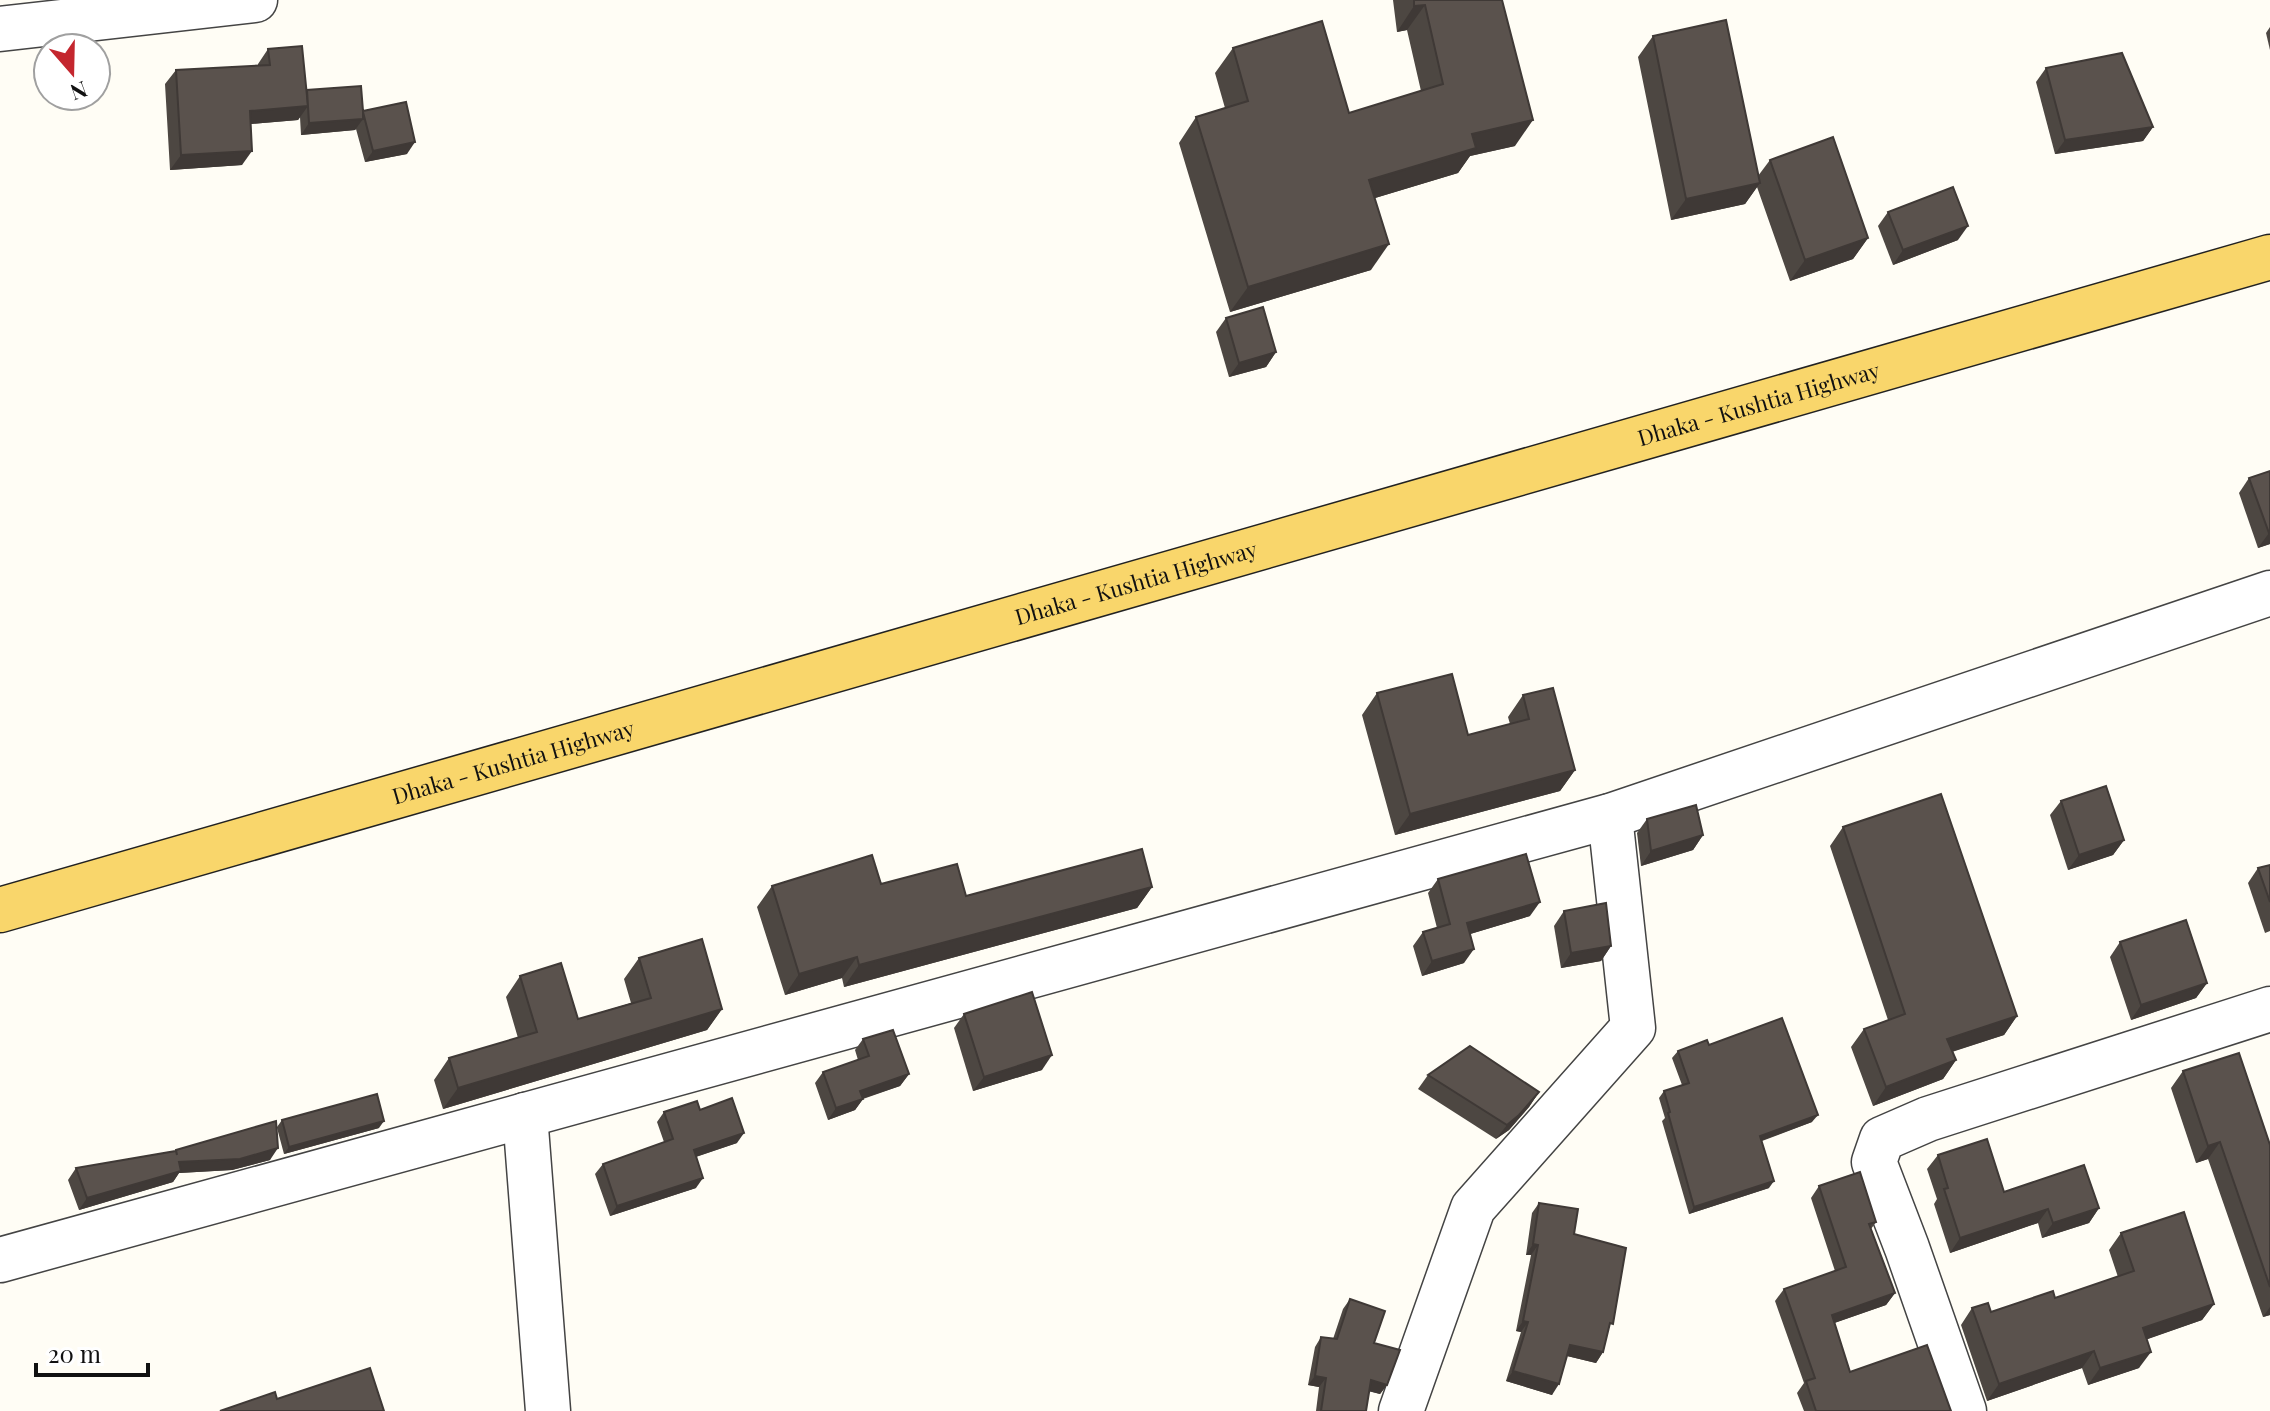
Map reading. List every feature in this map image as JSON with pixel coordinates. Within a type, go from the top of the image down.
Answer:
[{"type":"main road","name":"Dhaka - Kushtia Highway","points":[[0,910],[2270,257]]},
{"type":"street","points":[[0,29],[255,0]]},
{"type":"street","points":[[0,1260],[1610,816],[2270,593]]},
{"type":"street","points":[[1401,1411],[1473,1208],[1633,1028],[1610,816]]},
{"type":"street","points":[[1964,1411],[1874,1162],[1882,1139],[1928,1119],[2270,1009]]},
{"type":"street","points":[[525,1115],[548,1411]]},
{"type":"building","points":[[1414,0],[1502,0],[1533,120],[1472,134],[1476,148],[1369,180],[1389,244],[1248,287],[1196,117],[1248,101],[1233,48],[1322,21],[1349,113],[1443,84],[1425,5],[1414,6]]},
{"type":"building","points":[[1726,20],[1760,183],[1686,199],[1653,36]]},
{"type":"building","points":[[302,46],[308,106],[250,111],[252,151],[181,155],[176,70],[270,65],[268,49]]},
{"type":"building","points":[[2122,53],[2153,127],[2065,140],[2046,68]]},
{"type":"building","points":[[361,86],[363,111],[406,102],[415,142],[373,151],[363,112],[363,119],[309,123],[307,90]]},
{"type":"building","points":[[1833,137],[1868,238],[1805,260],[1770,160]]},
{"type":"building","points":[[1953,187],[1968,226],[1903,250],[1888,212]]},
{"type":"building","points":[[1263,307],[1276,352],[1239,363],[1226,318]]},
{"type":"building","points":[[2270,471],[2270,533],[2269,533],[2249,478]]},
{"type":"building","points":[[1452,674],[1468,735],[1529,719],[1523,695],[1553,688],[1575,770],[1410,814],[1377,693]]},
{"type":"building","points":[[2106,786],[2124,840],[2079,855],[2061,801]]},
{"type":"building","points":[[1941,794],[2017,1016],[1947,1039],[1956,1060],[1886,1087],[1864,1029],[1905,1014],[1843,827]]},
{"type":"building","points":[[1696,805],[1703,835],[1651,851],[1647,819]]},
{"type":"building","points":[[1142,849],[1152,887],[859,965],[857,957],[799,974],[772,886],[872,855],[881,884],[957,864],[966,896]]},
{"type":"building","points":[[1526,854],[1540,902],[1467,923],[1474,949],[1432,961],[1423,932],[1450,924],[1438,879]]},
{"type":"building","points":[[2270,865],[2270,902],[2258,868]]},
{"type":"building","points":[[1606,903],[1611,946],[1571,953],[1564,911]]},
{"type":"building","points":[[2186,920],[2207,983],[2141,1005],[2120,942]]},
{"type":"building","points":[[702,939],[722,1009],[458,1088],[449,1058],[537,1032],[520,976],[561,963],[578,1019],[651,998],[639,958]]},
{"type":"building","points":[[1032,992],[1052,1055],[984,1077],[964,1014]]},
{"type":"building","points":[[1782,1018],[1818,1115],[1760,1136],[1774,1181],[1694,1207],[1664,1091],[1689,1083],[1678,1051],[1707,1040],[1709,1045]]},
{"type":"building","points":[[893,1030],[909,1074],[860,1091],[863,1099],[836,1108],[823,1072],[869,1056],[863,1039]]},
{"type":"building","points":[[1470,1046],[1539,1092],[1507,1125],[1428,1075]]},
{"type":"building","points":[[2239,1053],[2270,1145],[2270,1287],[2220,1142],[2208,1146],[2183,1071]]},
{"type":"building","points":[[377,1094],[384,1121],[289,1147],[282,1120]]},
{"type":"building","points":[[732,1098],[744,1133],[694,1150],[703,1178],[617,1206],[603,1164],[673,1139],[664,1112],[697,1101],[700,1110]]},
{"type":"building","points":[[276,1121],[278,1148],[240,1159],[179,1162],[181,1171],[87,1198],[76,1168],[176,1151],[177,1155],[176,1150]]},
{"type":"building","points":[[1987,1139],[2004,1192],[2084,1165],[2099,1208],[2053,1223],[2048,1209],[1960,1238],[1944,1189],[1948,1188],[1938,1155]]},
{"type":"building","points":[[1860,1172],[1876,1222],[1869,1224],[1895,1293],[1832,1315],[1850,1372],[1927,1345],[1951,1411],[1816,1411],[1806,1381],[1815,1378],[1784,1289],[1846,1267],[1819,1186]]},
{"type":"building","points":[[1539,1203],[1578,1209],[1574,1234],[1626,1248],[1613,1324],[1610,1323],[1603,1352],[1570,1345],[1559,1384],[1513,1371],[1528,1322],[1523,1321],[1538,1245],[1533,1244]]},
{"type":"building","points":[[2184,1212],[2214,1304],[2143,1328],[2151,1352],[2100,1368],[2094,1351],[1999,1384],[1972,1308],[1988,1303],[1991,1312],[2053,1291],[2055,1298],[2134,1271],[2121,1233]]},
{"type":"building","points":[[1350,1299],[1385,1311],[1374,1343],[1400,1350],[1387,1385],[1371,1380],[1366,1411],[1321,1411],[1326,1378],[1315,1376],[1321,1337],[1337,1339]]},
{"type":"building","points":[[370,1368],[384,1411],[220,1411],[275,1392],[277,1399]]}]
